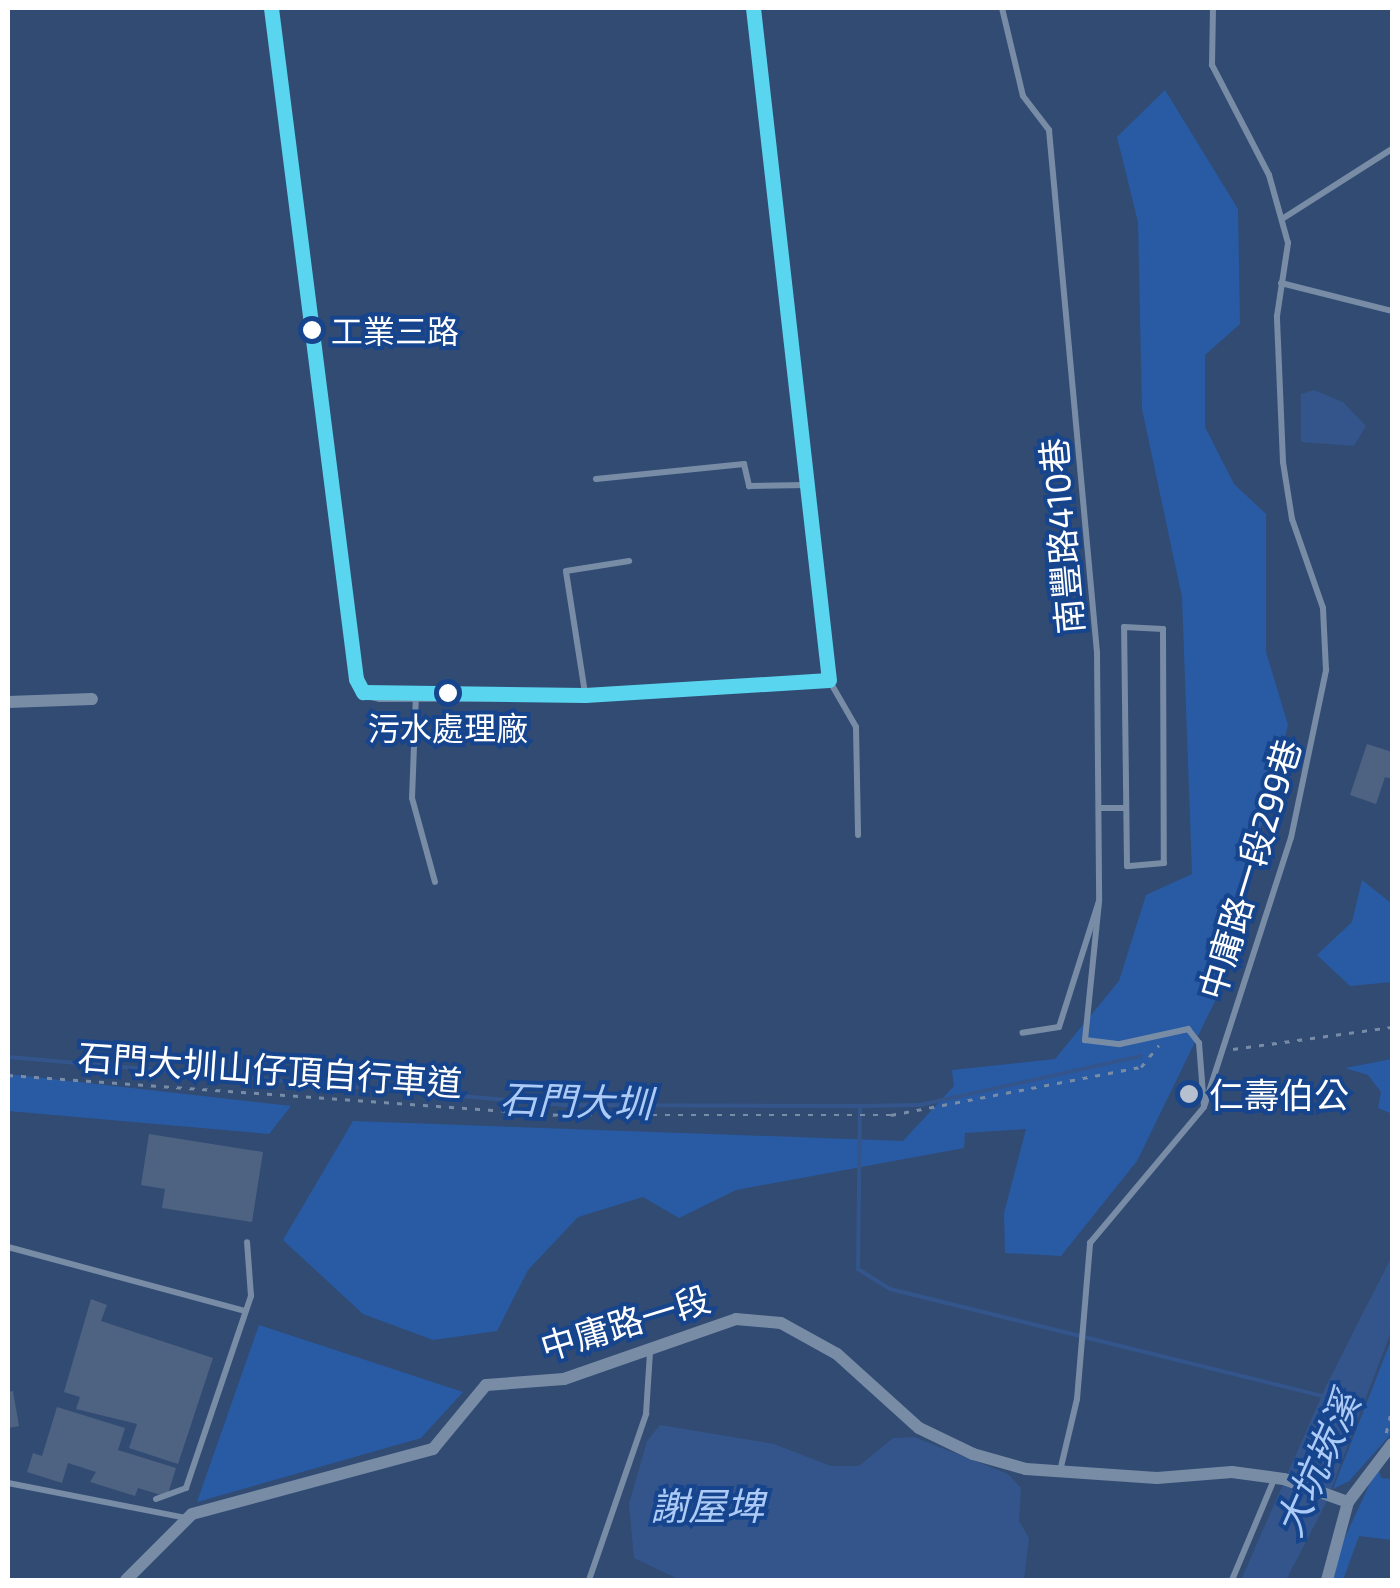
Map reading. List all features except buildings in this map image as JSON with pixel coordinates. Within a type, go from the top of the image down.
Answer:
[{"type":"street","points":[[271,8],[356,679],[363,692],[380,696],[416,692],[585,694],[829,680],[753,8]]},
{"type":"street","points":[[8,702],[92,699]]},
{"type":"street","name":"中庸路一段","points":[[126,1580],[187,1518],[434,1449],[486,1385],[564,1378],[736,1320],[781,1323],[837,1354],[919,1428],[973,1454],[1060,1470],[1279,1478],[1348,1502]]},
{"type":"street","points":[[1326,1580],[1348,1502],[1389,1446]]},
{"type":"lane","name":"南豐路410巷","points":[[1002,8],[1022,96],[1049,130],[1096,652],[1099,901],[1060,1026],[1022,1033]]},
{"type":"lane","name":"中庸路一段299巷","points":[[1060,1470],[1077,1399],[1090,1242],[1204,1107],[1292,838],[1326,670],[1324,608],[1292,519],[1283,462],[1281,283],[1288,243],[1269,175],[1212,65],[1213,8]]},
{"type":"lane","points":[[1282,219],[1392,149]]},
{"type":"lane","points":[[1281,283],[1392,311]]},
{"type":"lane","points":[[596,479],[744,464],[749,486],[806,485]]},
{"type":"lane","points":[[585,694],[566,571],[629,561]]},
{"type":"lane","points":[[1124,627],[1163,629],[1164,862],[1127,866],[1126,808],[1124,627]]},
{"type":"lane","points":[[829,680],[856,727],[858,835]]},
{"type":"lane","points":[[416,692],[412,798],[434,882]]},
{"type":"lane","points":[[1099,808],[1126,808]]},
{"type":"lane","name":"中庸路一段299巷","points":[[1099,901],[1085,1040],[1120,1044],[1188,1029],[1199,1044],[1204,1107]]},
{"type":"lane","points":[[156,1498],[186,1488],[252,1296],[247,1242]]},
{"type":"lane","points":[[8,1247],[246,1311]]},
{"type":"lane","points":[[589,1580],[646,1414],[650,1351]]},
{"type":"lane","points":[[1232,1580],[1279,1478]]},
{"type":"lane","points":[[8,1483],[187,1518]]},
{"type":"path","points":[[1220,1050],[1392,1028]]},
{"type":"path","name":"石門大圳山仔頂自行車道","points":[[8,1075],[561,1115],[891,1115],[1142,1067],[1161,1040],[1168,1037]]},
{"type":"path","points":[[1389,1446],[1392,1406]]},
{"type":"shaded area","points":[[1165,90],[1238,209],[1240,324],[1205,355],[1205,427],[1234,484],[1266,514],[1266,652],[1288,725],[1215,1001],[1137,1161],[1061,1256],[1005,1253],[1004,1213],[1026,1129],[965,1133],[964,1148],[736,1190],[679,1218],[643,1197],[578,1217],[528,1270],[497,1331],[433,1340],[363,1314],[283,1240],[353,1121],[903,1141],[954,1086],[952,1070],[1055,1059],[1119,981],[1146,895],[1192,874],[1182,597],[1142,409],[1138,222],[1117,137]]},
{"type":"shaded area","points":[[1362,880],[1392,904],[1392,982],[1350,986],[1317,955],[1352,922]]},
{"type":"shaded area","points":[[1392,1059],[1392,1114],[1378,1108],[1381,1092],[1368,1075],[1345,1068]]},
{"type":"shaded area","points":[[8,1074],[291,1106],[269,1134],[8,1111]]},
{"type":"shaded area","points":[[259,1325],[463,1392],[421,1438],[197,1502]]},
{"type":"shaded area","points":[[1392,1338],[1392,1433],[1349,1481],[1333,1489]]},
{"type":"shaded area","points":[[1378,1466],[1381,1478],[1392,1479],[1392,1540],[1359,1536],[1343,1580],[1332,1580],[1334,1561]]},
{"type":"water","points":[[1314,390],[1343,402],[1366,426],[1354,446],[1301,442],[1301,394]]},
{"type":"water","name":"大坑崁溪","points":[[1392,1256],[1392,1329],[1326,1503],[1286,1580],[1241,1580],[1326,1386]]},
{"type":"water","name":"謝屋埤","points":[[660,1425],[774,1444],[831,1466],[859,1466],[893,1438],[914,1437],[1008,1474],[1021,1488],[1019,1521],[1029,1538],[1024,1580],[680,1580],[634,1558],[629,1504],[647,1441]]},
{"type":"waterway","name":"石門大圳","points":[[8,1057],[564,1105],[860,1106],[920,1105],[1141,1056]]},
{"type":"waterway","name":"大坑崁溪","points":[[860,1106],[858,1269],[890,1289],[1326,1397]]},
{"type":"transit line","points":[[271,8],[356,679],[363,692],[585,695],[829,680]]},
{"type":"transit line","points":[[753,8],[829,680]]},
{"type":"place","name":"工業三路","points":[[312,330]]},
{"type":"place","name":"污水處理廠","points":[[448,693]]},
{"type":"place","name":"仁壽伯公","points":[[1189,1094]]}]
